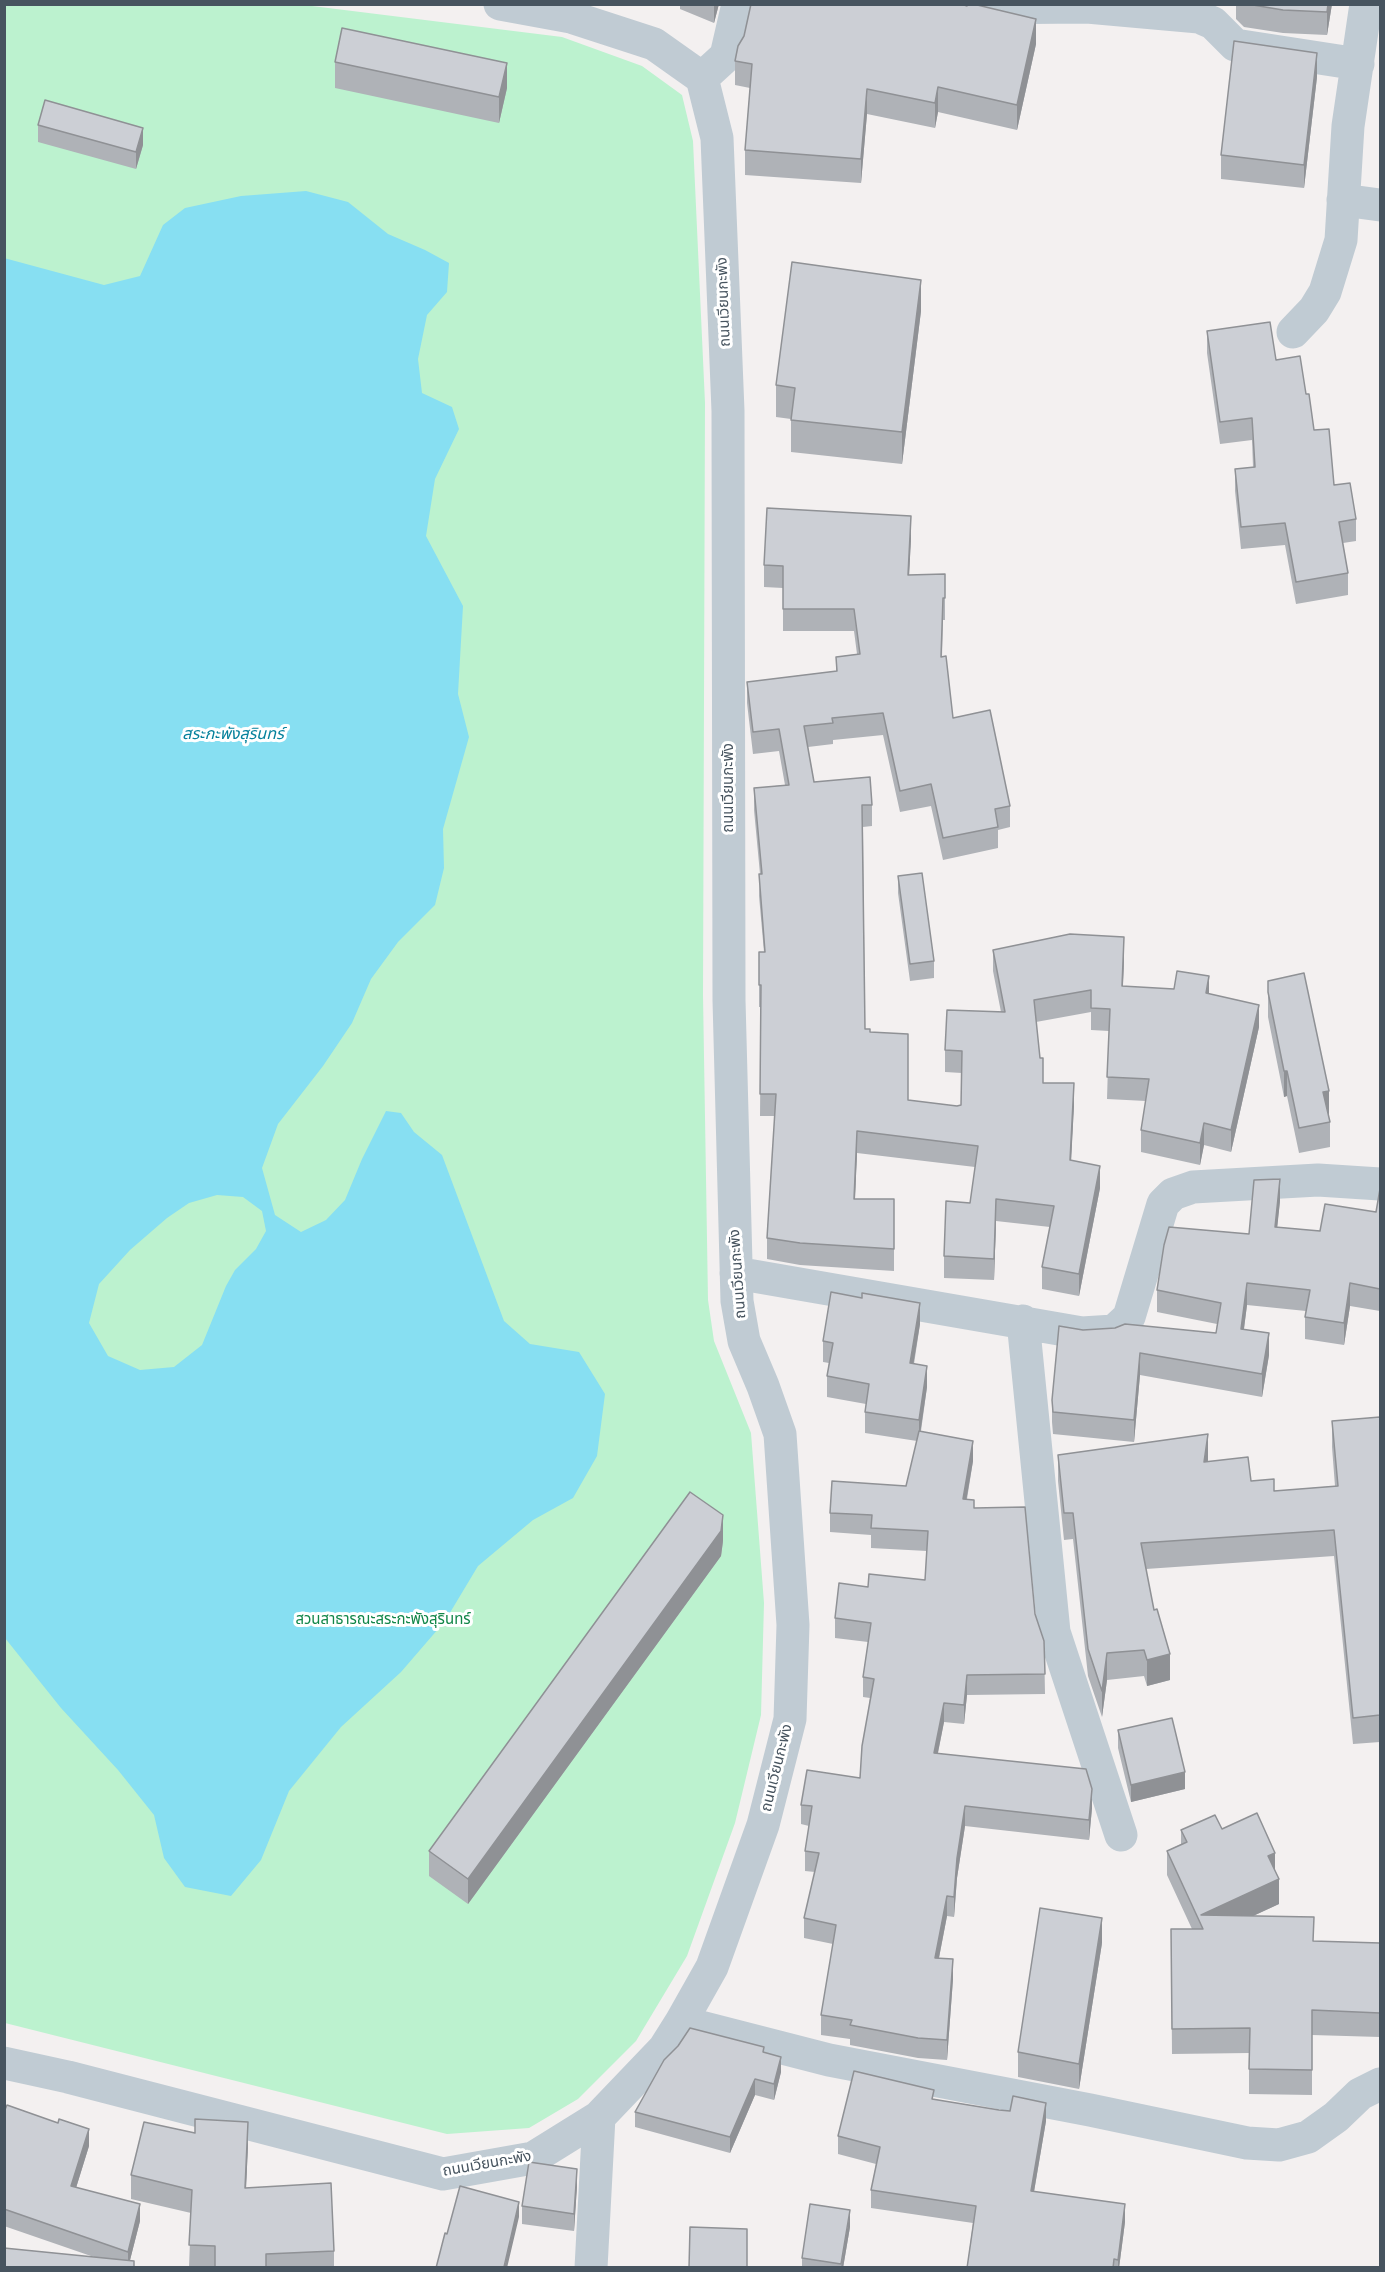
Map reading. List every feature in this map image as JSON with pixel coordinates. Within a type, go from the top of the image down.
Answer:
[{"type":"street","points":[[500,4],[571,17],[654,44],[702,78],[726,56],[738,4]]},
{"type":"street","points":[[954,4],[970,8],[1087,7],[1199,18],[1213,23],[1235,45],[1358,64]]},
{"type":"street","points":[[1293,332],[1314,310],[1325,292],[1341,240],[1348,126],[1366,4]]},
{"type":"street","name":"ถนนเวียนกะพัง","points":[[4,2063],[68,2077],[443,2174],[532,2158],[599,2117],[664,2049],[712,1967],[763,1825],[790,1719],[793,1625],[780,1434],[744,1341],[736,1301],[729,1000],[728,411],[717,138],[702,78]]},
{"type":"street","points":[[1343,200],[1380,205]]},
{"type":"street","points":[[736,1273],[1082,1333],[1114,1331],[1129,1317],[1163,1203],[1173,1194],[1192,1187],[1318,1180],[1380,1184]]},
{"type":"street","points":[[1023,1321],[1054,1632],[1121,1834]]},
{"type":"street","points":[[681,2022],[829,2060],[1247,2143],[1279,2145],[1308,2137],[1360,2094],[1380,2084]]},
{"type":"street","points":[[591,2268],[599,2117]]},
{"type":"green space","name":"สวนสาธารณะสระกะพังสุรินทร์","points":[[4,5],[304,5],[562,37],[642,66],[682,95],[693,141],[705,403],[703,995],[708,1300],[714,1341],[751,1433],[764,1603],[761,1715],[735,1823],[687,1956],[636,2041],[578,2099],[529,2128],[447,2134],[5,2023]]},
{"type":"water","name":"สระกะพังสุรินทร์","points":[[306,191],[348,202],[388,234],[449,263],[447,292],[427,315],[418,359],[422,393],[452,407],[459,429],[435,479],[426,536],[463,606],[458,694],[469,737],[443,829],[444,868],[435,905],[398,942],[371,979],[352,1023],[323,1066],[278,1124],[262,1168],[275,1215],[301,1232],[326,1220],[345,1200],[386,1111],[401,1113],[414,1132],[442,1155],[504,1321],[530,1344],[579,1352],[605,1394],[597,1456],[573,1498],[533,1520],[478,1566],[445,1621],[401,1672],[341,1727],[289,1791],[261,1860],[231,1896],[185,1887],[164,1858],[154,1815],[118,1770],[61,1708],[5,1638],[4,258],[104,285],[140,276],[163,225],[185,208],[241,196]],"holes":[[[217,1195],[243,1197],[262,1211],[266,1231],[256,1249],[235,1270],[226,1286],[202,1345],[174,1367],[140,1370],[108,1356],[89,1323],[99,1284],[130,1250],[167,1218],[189,1203]]]},
{"type":"building","points":[[751,4],[961,4],[967,6],[973,4],[1036,19],[1017,105],[938,87],[935,103],[867,89],[861,159],[745,150],[752,64],[735,61],[738,46],[744,36]]},
{"type":"building","points":[[1247,4],[1328,4],[1327,12],[1283,10]]},
{"type":"building","points":[[342,28],[507,63],[499,97],[335,62]]},
{"type":"building","points":[[1234,41],[1317,53],[1304,165],[1221,155]]},
{"type":"building","points":[[45,100],[143,128],[136,152],[38,125]]},
{"type":"building","points":[[792,262],[921,280],[902,432],[791,420],[795,388],[776,385]]},
{"type":"building","points":[[1270,322],[1276,360],[1300,356],[1314,430],[1329,429],[1334,485],[1350,483],[1356,519],[1339,522],[1348,573],[1296,582],[1285,523],[1241,527],[1235,469],[1255,467],[1252,418],[1220,422],[1207,331]]},
{"type":"building","points":[[767,508],[911,516],[908,575],[945,574],[941,657],[946,656],[953,718],[990,710],[1010,806],[995,809],[998,827],[943,838],[931,784],[900,791],[883,713],[832,718],[833,723],[804,726],[814,782],[870,777],[872,805],[862,805],[865,1029],[870,1029],[870,1032],[908,1034],[908,1100],[961,1105],[962,1051],[945,1050],[947,1010],[1005,1012],[993,950],[1070,934],[1124,937],[1122,986],[1174,989],[1177,971],[1209,976],[1206,993],[1259,1005],[1231,1130],[1204,1123],[1200,1143],[1141,1130],[1149,1079],[1107,1077],[1110,1009],[1091,1008],[1091,990],[1034,1000],[1040,1058],[1043,1058],[1043,1083],[1074,1083],[1070,1160],[1100,1166],[1079,1274],[1042,1267],[1054,1206],[996,1199],[994,1259],[944,1256],[946,1201],[970,1203],[978,1146],[857,1131],[854,1199],[894,1199],[894,1249],[800,1243],[767,1238],[776,1094],[760,1094],[759,952],[765,952],[759,874],[762,874],[754,788],[789,785],[779,729],[753,732],[747,682],[837,671],[836,657],[860,654],[854,609],[783,609],[783,566],[764,565]]},
{"type":"building","points":[[922,873],[934,961],[910,964],[898,876]]},
{"type":"building","points":[[1304,973],[1329,1091],[1323,1092],[1330,1122],[1299,1128],[1287,1071],[1284,1071],[1268,992],[1268,981]]},
{"type":"building","points":[[1280,1179],[1275,1227],[1320,1231],[1325,1204],[1376,1212],[1380,1189],[1380,1289],[1350,1283],[1344,1323],[1305,1317],[1310,1290],[1247,1283],[1241,1329],[1269,1333],[1262,1374],[1140,1353],[1134,1420],[1053,1412],[1052,1400],[1059,1326],[1083,1330],[1115,1328],[1125,1324],[1216,1333],[1221,1303],[1157,1290],[1169,1227],[1249,1234],[1254,1180]]},
{"type":"building","points":[[831,1292],[862,1298],[862,1293],[920,1303],[910,1363],[927,1366],[919,1420],[865,1412],[869,1384],[827,1376],[833,1343],[823,1341]]},
{"type":"building","points":[[1380,1417],[1380,1715],[1353,1718],[1334,1530],[1141,1543],[1154,1610],[1157,1609],[1170,1654],[1147,1660],[1144,1650],[1107,1653],[1102,1691],[1088,1649],[1073,1513],[1064,1513],[1058,1455],[1208,1434],[1204,1462],[1248,1457],[1251,1481],[1274,1479],[1274,1491],[1338,1486],[1332,1421]]},
{"type":"building","points":[[919,1431],[973,1441],[963,1499],[974,1500],[974,1508],[1025,1507],[1035,1614],[1044,1641],[1045,1674],[967,1675],[964,1705],[944,1703],[934,1753],[1086,1769],[1092,1789],[1089,1820],[965,1806],[954,1897],[947,1896],[935,1958],[953,1959],[947,2040],[918,2038],[850,2025],[852,2020],[821,2015],[836,1925],[804,1918],[819,1853],[805,1851],[812,1806],[801,1805],[807,1770],[860,1778],[862,1746],[874,1679],[863,1677],[871,1623],[835,1618],[839,1583],[868,1587],[869,1574],[925,1580],[928,1531],[871,1528],[872,1515],[830,1513],[832,1481],[906,1486]]},
{"type":"building","points":[[690,1492],[723,1515],[721,1531],[468,1879],[429,1851]]},
{"type":"building","points":[[1172,1718],[1185,1772],[1131,1785],[1118,1730]]},
{"type":"building","points":[[1257,1813],[1275,1853],[1268,1856],[1279,1879],[1201,1915],[1314,1917],[1313,1941],[1380,1943],[1380,2013],[1312,2010],[1312,2070],[1249,2069],[1250,2028],[1172,2029],[1171,1929],[1203,1929],[1167,1851],[1187,1842],[1181,1830],[1215,1815],[1222,1829]]},
{"type":"building","points":[[1040,1908],[1102,1918],[1079,2064],[1018,2052]]},
{"type":"building","points":[[690,2028],[764,2047],[763,2052],[781,2057],[774,2084],[755,2079],[730,2137],[635,2112],[664,2060],[678,2046]]},
{"type":"building","points":[[854,2071],[934,2090],[932,2099],[1010,2111],[1013,2096],[1046,2103],[1031,2191],[1125,2204],[1118,2260],[1114,2259],[1113,2268],[967,2268],[976,2206],[871,2190],[880,2147],[838,2136]]},
{"type":"building","points":[[7,2105],[58,2123],[59,2119],[89,2129],[71,2186],[140,2204],[128,2252],[4,2209],[4,2112]]},
{"type":"building","points":[[195,2119],[248,2122],[245,2188],[331,2183],[334,2251],[266,2254],[266,2268],[215,2268],[215,2246],[189,2245],[192,2190],[131,2175],[144,2122],[195,2133]]},
{"type":"building","points":[[529,2162],[577,2169],[574,2214],[522,2206]]},
{"type":"building","points":[[460,2186],[519,2202],[504,2267],[511,2268],[436,2268]]},
{"type":"building","points":[[810,2204],[850,2210],[841,2264],[802,2258]]},
{"type":"building","points":[[690,2227],[747,2229],[747,2268],[689,2268]]},
{"type":"building","points":[[4,2248],[134,2261],[134,2268],[4,2268]]}]
